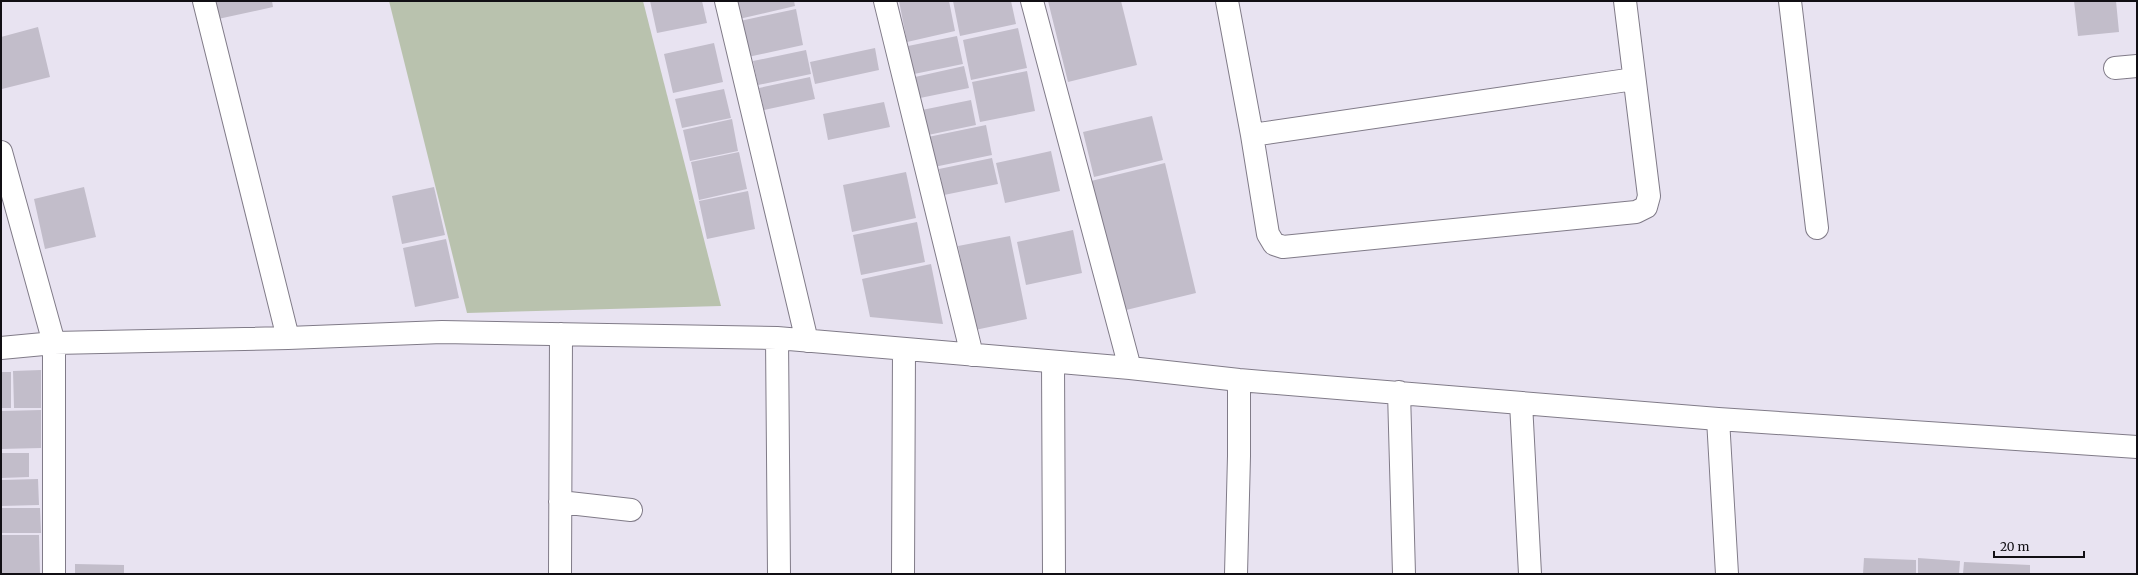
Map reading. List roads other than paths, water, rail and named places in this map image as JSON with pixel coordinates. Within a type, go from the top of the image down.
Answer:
[{"type":"street","points":[[204,1],[288,338]]},
{"type":"street","points":[[726,1],[807,341]]},
{"type":"street","points":[[885,1],[972,355]]},
{"type":"street","points":[[1032,1],[1130,368]]},
{"type":"street","points":[[1227,1],[1252,135],[1268,234],[1274,244],[1283,247],[1636,212],[1646,207],[1649,196],[1625,1]]},
{"type":"street","points":[[1790,1],[1817,228]]},
{"type":"street","points":[[2115,68],[2137,66]]},
{"type":"street","points":[[1252,135],[1634,79]]},
{"type":"street","points":[[1,152],[54,344],[54,574]]},
{"type":"street","points":[[1,348],[54,344],[288,338],[442,332],[777,338],[1130,368],[1239,380],[1718,419],[2137,447]]},
{"type":"street","points":[[560,574],[561,334]]},
{"type":"street","points":[[777,338],[779,574]]},
{"type":"street","points":[[903,574],[904,349]]},
{"type":"street","points":[[1053,362],[1054,574]]},
{"type":"street","points":[[1236,574],[1239,380]]},
{"type":"street","points":[[1399,392],[1404,574]]},
{"type":"street","points":[[1521,403],[1530,574]]},
{"type":"street","points":[[1718,419],[1727,574]]},
{"type":"street","points":[[560,502],[631,510]]}]
